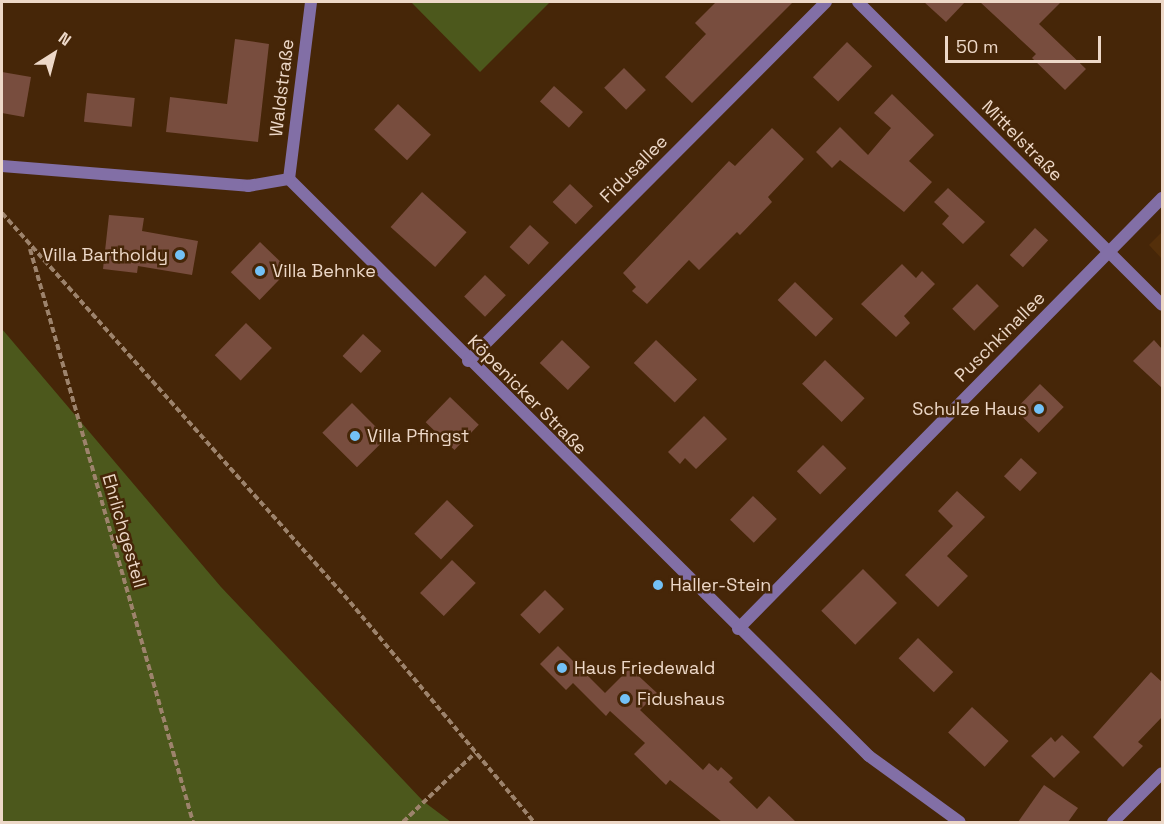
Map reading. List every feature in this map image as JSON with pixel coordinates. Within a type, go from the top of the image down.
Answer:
[{"type":"street","name":"Waldstraße","points":[[288,179],[311,2]]},
{"type":"street","name":"Fidusallee","points":[[468,361],[826,2]]},
{"type":"street","name":"Mittelstraße","points":[[858,2],[1162,305]]},
{"type":"street","points":[[2,166],[248,186],[288,179]]},
{"type":"street","name":"Köpenicker Straße","points":[[288,179],[468,361],[869,756],[960,822]]},
{"type":"street","name":"Puschkinallee","points":[[738,629],[1162,198]]},
{"type":"street","points":[[1113,822],[1162,773]]},
{"type":"path","points":[[2,213],[30,247],[350,602],[534,822]]},
{"type":"path","name":"Ehrlichgestell","points":[[30,247],[193,822]]},
{"type":"path","points":[[403,822],[475,753]]},
{"type":"shaded area","points":[[1162,232],[1162,259],[1149,245]]},
{"type":"green space","points":[[411,2],[550,2],[480,72]]},
{"type":"green space","points":[[2,329],[221,587],[423,801],[451,822],[2,822]]},
{"type":"building","points":[[716,2],[793,2],[692,103],[665,77],[706,34],[695,23]]},
{"type":"building","points":[[924,2],[965,2],[946,22]]},
{"type":"building","points":[[980,2],[1061,2],[1039,24],[1086,69],[1065,90],[1032,58],[1036,54]]},
{"type":"building","points":[[235,39],[269,44],[258,142],[166,132],[170,97],[227,104]]},
{"type":"building","points":[[847,42],[872,66],[838,102],[813,77]]},
{"type":"building","points":[[624,68],[646,90],[626,110],[604,88]]},
{"type":"building","points":[[2,72],[31,77],[24,117],[2,113]]},
{"type":"building","points":[[554,86],[583,112],[569,128],[540,102]]},
{"type":"building","points":[[87,93],[135,98],[132,127],[84,122]]},
{"type":"building","points":[[892,94],[934,135],[909,161],[932,182],[904,212],[840,160],[832,168],[816,152],[840,127],[868,155],[891,128],[874,113]]},
{"type":"building","points":[[398,104],[431,135],[407,160],[374,130]]},
{"type":"building","points":[[772,128],[804,159],[768,197],[772,202],[740,235],[737,232],[699,270],[689,260],[647,304],[632,291],[636,287],[623,273],[729,161],[735,166]]},
{"type":"building","points":[[570,184],[593,206],[576,224],[553,202]]},
{"type":"building","points":[[948,188],[985,222],[963,244],[942,224],[949,216],[934,202]]},
{"type":"building","points":[[422,192],[467,232],[435,267],[391,227]]},
{"type":"building","points":[[109,215],[144,218],[142,231],[198,241],[192,275],[138,266],[137,273],[103,269]]},
{"type":"building","points":[[530,225],[549,243],[529,265],[510,247]]},
{"type":"building","points":[[1035,228],[1048,240],[1023,267],[1010,255]]},
{"type":"building","name":"Villa Behnke","points":[[260,242],[289,270],[260,300],[231,272]]},
{"type":"building","points":[[902,264],[916,278],[922,271],[935,284],[904,316],[910,323],[896,337],[861,304]]},
{"type":"building","points":[[485,275],[506,295],[485,317],[464,297]]},
{"type":"building","points":[[795,282],[833,319],[816,337],[778,300]]},
{"type":"building","points":[[977,284],[999,306],[974,331],[952,309]]},
{"type":"building","points":[[246,323],[272,348],[241,380],[215,355]]},
{"type":"building","points":[[363,334],[381,351],[361,373],[343,356]]},
{"type":"building","points":[[562,340],[590,367],[568,390],[540,363]]},
{"type":"building","points":[[656,340],[697,380],[675,403],[634,363]]},
{"type":"building","points":[[1154,340],[1162,349],[1162,388],[1133,361]]},
{"type":"building","points":[[825,360],[865,398],[842,422],[802,384]]},
{"type":"building","name":"Schulze Haus","points":[[1040,384],[1064,407],[1039,433],[1015,410]]},
{"type":"building","points":[[450,397],[479,425],[454,450],[426,422]]},
{"type":"building","name":"Villa Pfingst","points":[[352,403],[387,438],[357,467],[322,433]]},
{"type":"building","points":[[704,416],[727,439],[696,469],[685,458],[680,464],[668,452]]},
{"type":"building","points":[[823,445],[846,468],[820,494],[797,471]]},
{"type":"building","points":[[1021,458],[1037,473],[1020,491],[1004,476]]},
{"type":"building","points":[[957,491],[985,517],[947,556],[968,576],[938,607],[905,575],[953,526],[938,511]]},
{"type":"building","points":[[753,496],[777,519],[754,543],[730,520]]},
{"type":"building","points":[[447,500],[474,526],[441,560],[414,534]]},
{"type":"building","points":[[452,560],[476,583],[444,616],[420,593]]},
{"type":"building","points":[[863,569],[897,603],[855,645],[821,611]]},
{"type":"building","points":[[545,590],[564,609],[539,634],[520,615]]},
{"type":"building","points":[[918,638],[953,672],[934,692],[899,658]]},
{"type":"building","points":[[558,646],[605,693],[630,668],[657,693],[640,710],[703,770],[709,763],[718,771],[721,767],[733,778],[729,782],[757,809],[769,796],[796,822],[722,822],[670,780],[666,785],[634,754],[645,743],[610,711],[606,716],[573,683],[566,690],[540,664]]},
{"type":"building","points":[[1151,672],[1162,682],[1162,717],[1138,742],[1143,746],[1123,767],[1093,737]]},
{"type":"building","points":[[972,707],[1009,741],[985,767],[948,733]]},
{"type":"building","points":[[1062,735],[1080,752],[1054,778],[1031,756],[1051,737],[1055,742]]},
{"type":"building","points":[[1044,785],[1078,808],[1068,822],[1018,822]]},
{"type":"place","name":"Villa Bartholdy","points":[[180,255]]},
{"type":"place","name":"Villa Behnke","points":[[260,271]]},
{"type":"place","name":"Schulze Haus","points":[[1039,409]]},
{"type":"place","name":"Villa Pfingst","points":[[355,436]]},
{"type":"place","name":"Haller-Stein","points":[[658,585]]},
{"type":"place","name":"Haus Friedewald","points":[[562,668]]},
{"type":"place","name":"Fidushaus","points":[[625,699]]}]
